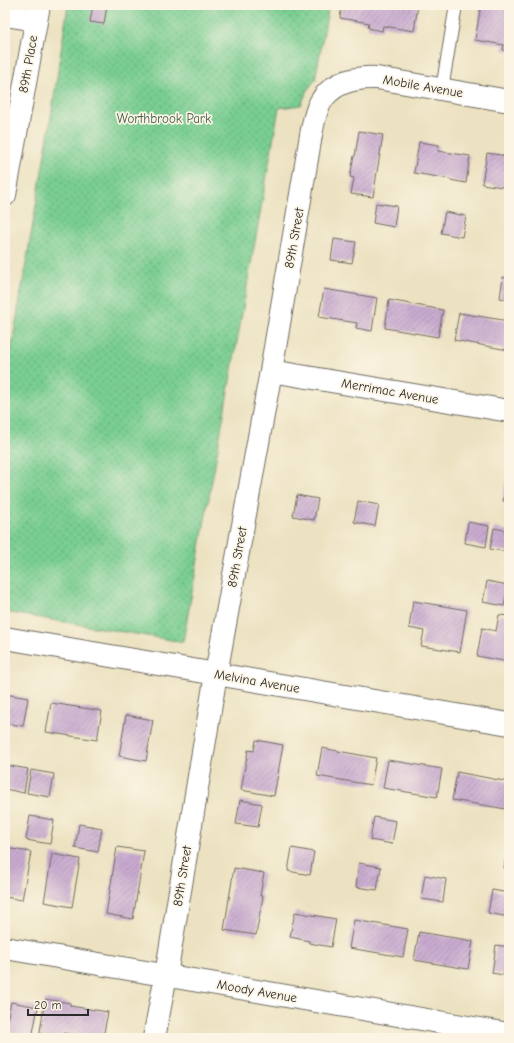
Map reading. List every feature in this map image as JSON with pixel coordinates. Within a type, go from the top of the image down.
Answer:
[{"type":"street","points":[[5,15],[37,12]]},
{"type":"street","name":"89th Place","points":[[5,195],[37,12]]},
{"type":"street","name":"Mobile Avenue","points":[[338,85],[352,79],[365,77],[376,78],[509,101]]},
{"type":"street","name":"89th Street","points":[[154,1038],[166,975],[216,674],[271,371],[315,116],[323,98],[338,85]]},
{"type":"street","name":"Merrimac Avenue","points":[[271,371],[509,411]]},
{"type":"street","name":"Melvina Avenue","points":[[5,638],[509,724]]},
{"type":"street","name":"Moody Avenue","points":[[5,948],[509,1034]]},
{"type":"lane","points":[[442,89],[456,5]]},
{"type":"green space","name":"Worthbrook Park","points":[[68,5],[329,5],[315,80],[308,89],[301,105],[279,108],[183,642],[5,612],[5,386],[49,130]]},
{"type":"building","points":[[93,5],[107,5],[104,24],[90,22]]},
{"type":"building","points":[[342,5],[418,5],[414,31],[383,26],[382,31],[368,28],[369,23],[340,18]]},
{"type":"building","points":[[481,5],[509,5],[509,51],[503,50],[504,45],[475,40]]},
{"type":"building","points":[[359,131],[383,135],[373,197],[351,194],[354,178],[350,177]]},
{"type":"building","points":[[419,142],[439,145],[438,151],[470,156],[466,183],[414,173]]},
{"type":"building","points":[[487,153],[507,156],[506,161],[509,162],[509,188],[482,184]]},
{"type":"building","points":[[376,203],[397,206],[394,227],[373,223]]},
{"type":"building","points":[[445,212],[466,216],[462,237],[441,233]]},
{"type":"building","points":[[334,239],[356,242],[352,263],[331,260]]},
{"type":"building","points":[[503,277],[509,279],[509,300],[500,298]]},
{"type":"building","points":[[324,289],[377,298],[372,331],[356,328],[357,323],[319,317]]},
{"type":"building","points":[[389,300],[443,310],[438,337],[385,328]]},
{"type":"building","points":[[459,313],[509,321],[508,350],[454,340]]},
{"type":"building","points":[[507,473],[509,473],[509,502],[503,501]]},
{"type":"building","points":[[297,495],[318,499],[314,520],[293,516]]},
{"type":"building","points":[[358,501],[379,505],[375,526],[354,522]]},
{"type":"building","points":[[468,522],[489,526],[486,547],[465,543]]},
{"type":"building","points":[[494,528],[509,531],[509,552],[490,549]]},
{"type":"building","points":[[487,581],[508,585],[504,606],[483,602]]},
{"type":"building","points":[[413,601],[467,610],[460,652],[421,646],[424,631],[409,628]]},
{"type":"building","points":[[499,615],[509,616],[509,662],[477,656],[482,628],[496,631]]},
{"type":"building","points":[[5,694],[28,698],[23,726],[5,723]]},
{"type":"building","points":[[51,703],[102,711],[97,740],[46,732]]},
{"type":"building","points":[[126,715],[153,720],[146,761],[119,756]]},
{"type":"building","points":[[256,740],[283,745],[274,796],[241,790],[248,750],[254,751]]},
{"type":"building","points":[[322,748],[376,758],[371,785],[317,776]]},
{"type":"building","points":[[388,760],[442,769],[437,797],[383,788]]},
{"type":"building","points":[[5,765],[28,769],[24,793],[5,789]]},
{"type":"building","points":[[31,770],[54,774],[50,797],[27,793]]},
{"type":"building","points":[[457,772],[509,782],[506,809],[452,800]]},
{"type":"building","points":[[240,800],[262,804],[258,827],[236,824]]},
{"type":"building","points":[[30,816],[54,820],[50,844],[26,840]]},
{"type":"building","points":[[374,817],[396,821],[392,844],[370,840]]},
{"type":"building","points":[[79,824],[102,828],[98,852],[75,848]]},
{"type":"building","points":[[508,844],[509,845],[509,869],[504,868]]},
{"type":"building","points":[[117,847],[144,851],[133,919],[106,914]]},
{"type":"building","points":[[5,848],[31,852],[22,900],[5,897]]},
{"type":"building","points":[[292,848],[314,852],[310,875],[288,871]]},
{"type":"building","points":[[52,854],[80,859],[72,907],[44,902]]},
{"type":"building","points":[[359,863],[381,867],[377,890],[356,887]]},
{"type":"building","points":[[234,868],[264,873],[260,896],[263,896],[256,935],[224,930]]},
{"type":"building","points":[[425,875],[446,879],[443,902],[421,899]]},
{"type":"building","points":[[492,890],[509,893],[509,917],[488,913]]},
{"type":"building","points":[[295,912],[336,919],[331,947],[309,943],[309,941],[290,937]]},
{"type":"building","points":[[354,920],[408,929],[403,957],[349,948]]},
{"type":"building","points":[[419,932],[473,941],[468,969],[414,960]]},
{"type":"building","points":[[496,945],[509,947],[509,976],[492,973]]},
{"type":"building","points":[[45,999],[70,1003],[70,1006],[108,1012],[103,1038],[75,1038],[75,1035],[64,1033],[63,1038],[39,1038]]},
{"type":"building","points":[[11,1002],[38,1007],[32,1038],[5,1038],[5,1030]]}]
